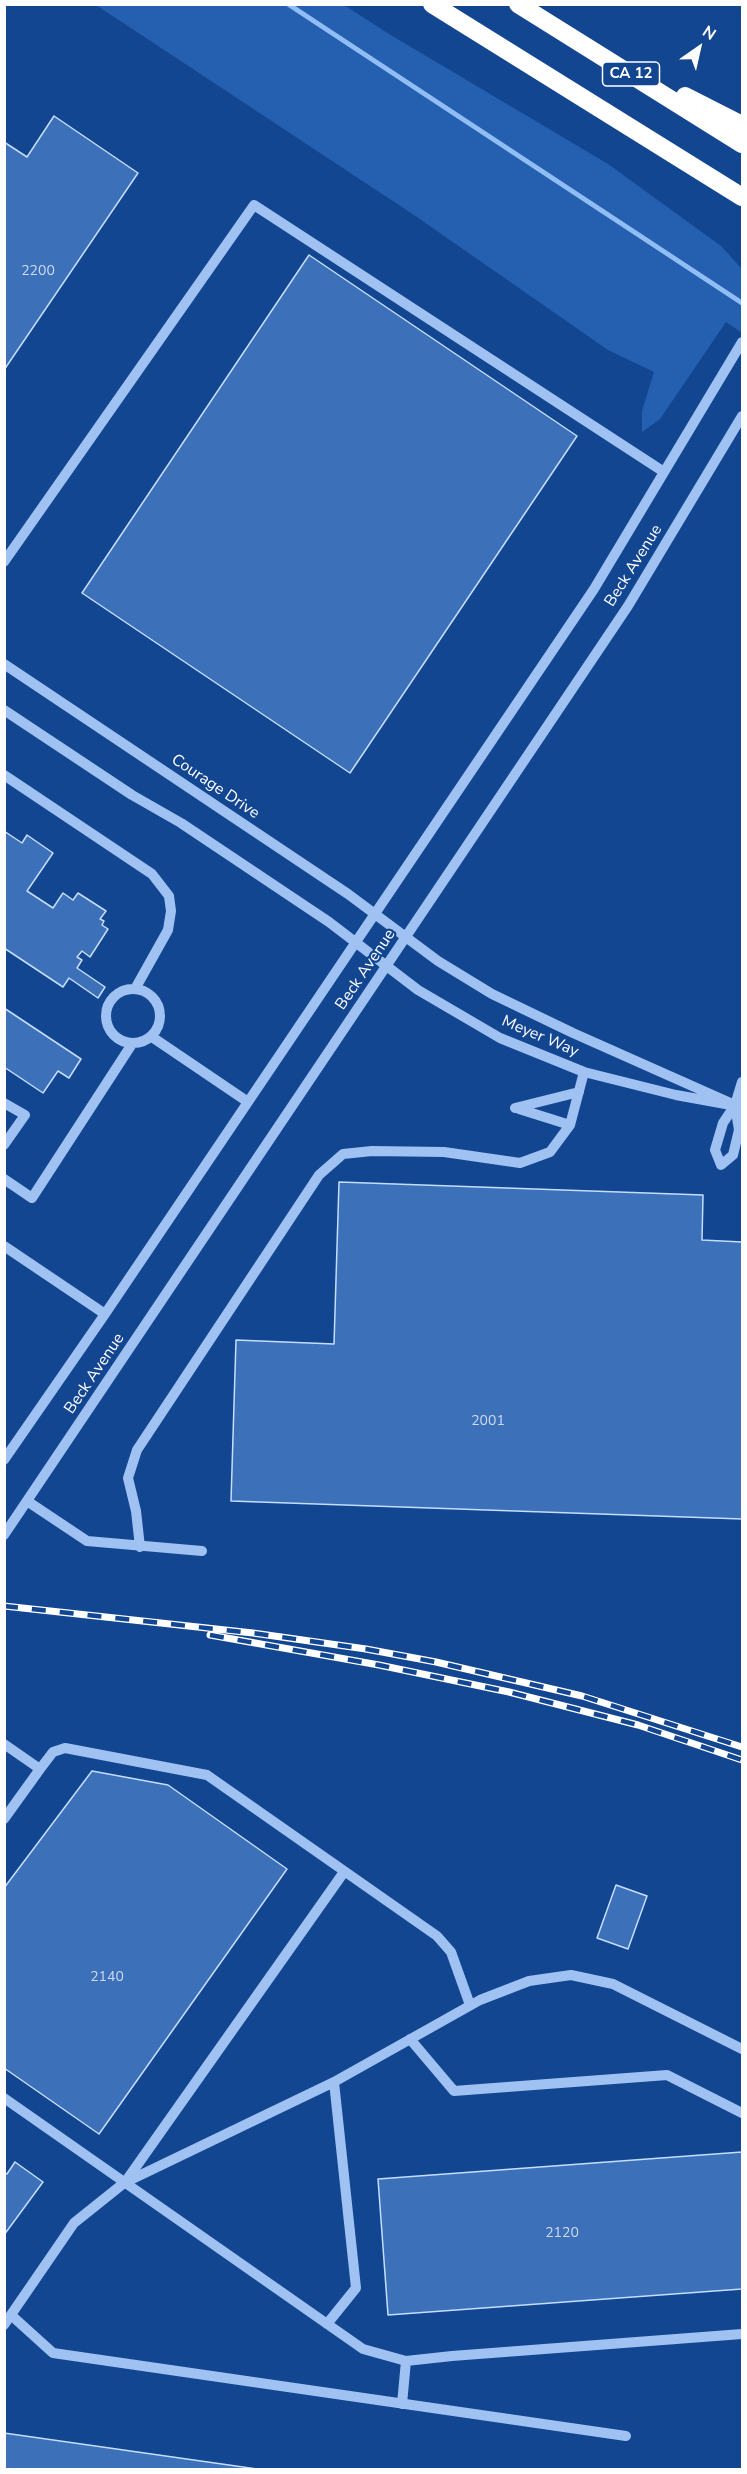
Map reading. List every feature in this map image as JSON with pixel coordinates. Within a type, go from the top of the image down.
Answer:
[{"type":"highway","name":"CA 12","points":[[432,4],[742,197]]},
{"type":"highway","name":"CA 12","points":[[518,4],[742,144]]},
{"type":"highway","points":[[576,39],[742,125]]},
{"type":"highway","points":[[727,187],[742,207]]},
{"type":"street","points":[[4,562],[254,205],[664,472]]},
{"type":"street","name":"Beck Avenue","points":[[4,1460],[594,589],[742,342]]},
{"type":"street","name":"Beck Avenue","points":[[4,1535],[628,606],[742,416]]},
{"type":"street","name":"Courage Drive","points":[[4,664],[406,937]]},
{"type":"street","points":[[4,710],[132,795],[181,823],[329,922],[355,943]]},
{"type":"street","points":[[4,775],[152,874],[169,896],[171,910],[168,930],[135,989]]},
{"type":"street","name":"Meyer Way","points":[[406,937],[438,961],[492,994],[573,1033],[739,1106]]},
{"type":"street","name":"Meyer Way","points":[[355,943],[418,990],[500,1038],[584,1072],[676,1095],[739,1106]]},
{"type":"street","points":[[135,989],[152,996],[160,1012],[160,1021],[152,1037],[132,1044],[123,1042],[110,1031],[106,1015],[108,1006],[118,993],[135,989]]},
{"type":"street","points":[[152,1037],[248,1102]]},
{"type":"street","points":[[4,1179],[32,1198],[132,1044]]},
{"type":"street","points":[[140,1546],[136,1510],[128,1478],[136,1450],[319,1175],[343,1154],[372,1151],[444,1152],[520,1163],[550,1152],[570,1125],[584,1072]]},
{"type":"street","points":[[739,1106],[723,1123],[715,1150],[721,1165],[733,1155],[739,1130],[742,1082]]},
{"type":"street","points":[[570,1125],[516,1108],[579,1092]]},
{"type":"street","points":[[4,1103],[25,1115],[4,1145]]},
{"type":"street","points":[[4,1246],[105,1314]]},
{"type":"street","points":[[27,1501],[87,1541],[202,1551]]},
{"type":"street","points":[[4,1744],[40,1769]]},
{"type":"street","points":[[4,1820],[53,1752],[65,1748],[207,1775],[437,1936],[451,1952],[470,2005]]},
{"type":"street","points":[[124,2183],[344,1872]]},
{"type":"street","points":[[4,2325],[74,2223],[124,2183],[334,2082],[470,2005],[529,1981],[571,1975],[613,1984],[742,2049]]},
{"type":"street","points":[[410,2039],[453,2091],[667,2075],[742,2113]]},
{"type":"street","points":[[327,2324],[356,2288],[334,2082]]},
{"type":"street","points":[[4,2098],[363,2349],[406,2361],[742,2334]]},
{"type":"street","points":[[11,2315],[52,2353],[626,2436]]},
{"type":"street","points":[[402,2404],[406,2361]]},
{"type":"shaded area","points":[[96,5],[344,5],[608,164],[721,246],[742,269],[742,333],[726,322],[660,419],[642,432],[642,411],[654,372],[608,350],[414,215]]},
{"type":"building","points":[[54,116],[138,173],[4,370],[4,142],[27,157]]},
{"type":"building","points":[[309,255],[577,436],[350,773],[82,593]]},
{"type":"building","points":[[4,831],[22,843],[27,835],[53,853],[27,891],[53,908],[63,893],[73,900],[78,893],[106,911],[100,919],[104,921],[102,925],[108,929],[90,957],[82,951],[77,957],[82,960],[77,968],[105,987],[98,998],[69,978],[63,987],[4,948]]},
{"type":"building","points":[[4,1008],[81,1059],[69,1078],[58,1071],[43,1093],[4,1067]]},
{"type":"building","points":[[339,1182],[703,1195],[702,1240],[742,1242],[742,1519],[231,1501],[236,1340],[334,1344]]},
{"type":"building","points":[[92,1771],[168,1785],[287,1869],[99,2134],[4,2068],[4,1888]]},
{"type":"building","points":[[616,1885],[647,1896],[628,1949],[597,1938]]},
{"type":"building","points":[[742,2152],[742,2289],[388,2315],[378,2179]]},
{"type":"building","points":[[15,2162],[43,2182],[4,2235],[4,2172],[7,2174]]},
{"type":"building","points":[[4,2433],[264,2470],[4,2470]]},
{"type":"waterway","points":[[288,4],[742,303]]},
{"type":"railway","points":[[4,1606],[253,1633],[366,1649],[436,1662],[582,1696],[742,1747]]},
{"type":"railway","points":[[210,1635],[379,1665],[509,1692],[638,1725],[742,1760]]}]
